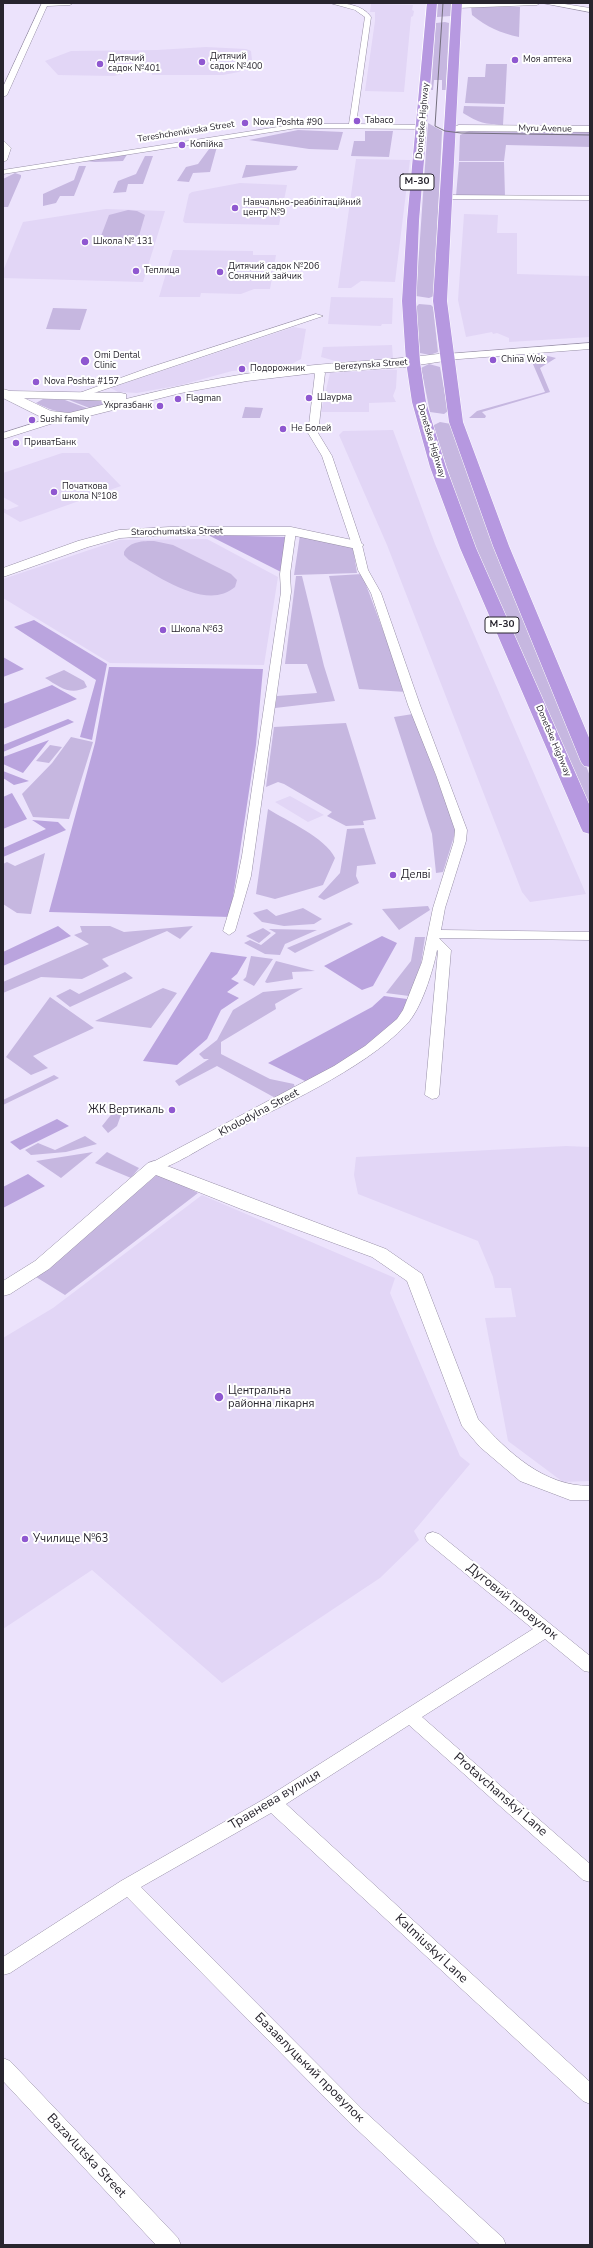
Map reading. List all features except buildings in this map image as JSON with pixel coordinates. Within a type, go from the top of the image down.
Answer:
[{"type":"highway","name":"Donetske Highway","points":[[432,3],[444,20],[451,113],[440,301],[455,419],[498,539],[590,762]]},
{"type":"highway","name":"Donetske Highway","points":[[457,4],[444,20],[422,127],[413,221],[409,301],[413,362],[424,419],[438,467],[468,548],[590,828]]},
{"type":"highway","points":[[419,160],[447,161]]},
{"type":"highway","points":[[409,301],[440,301]]},
{"type":"highway","points":[[424,419],[455,419]]},
{"type":"main road","name":"Berezynska Street","points":[[63,417],[75,416],[153,395],[240,378],[315,369],[413,362],[446,357]]},
{"type":"main road","name":"Berezynska Street","points":[[3,393],[98,397],[153,395]]},
{"type":"main road","points":[[3,393],[48,415],[63,417]]},
{"type":"main road","points":[[31,407],[33,400],[46,396]]},
{"type":"main road","points":[[98,397],[111,400],[114,403],[113,406]]},
{"type":"street","points":[[3,96],[45,4],[70,3]]},
{"type":"street","points":[[333,3],[358,10],[365,13],[368,17],[352,126]]},
{"type":"street","points":[[457,4],[537,3]]},
{"type":"street","points":[[545,3],[590,10]]},
{"type":"street","name":"Myru Avenue","points":[[451,113],[471,124],[499,129]]},
{"type":"street","name":"Tereshchenkivska Street","points":[[3,172],[277,128],[298,126],[422,127]]},
{"type":"street","name":"Myru Avenue","points":[[450,130],[590,130]]},
{"type":"street","points":[[3,142],[7,148],[3,160]]},
{"type":"street","points":[[445,197],[590,198]]},
{"type":"street","points":[[76,396],[151,370],[319,316]]},
{"type":"street","name":"Berezynska Street","points":[[446,357],[590,346]]},
{"type":"street","name":"Kholodylna Street","points":[[3,1290],[42,1265],[154,1167],[286,1099],[370,1049],[402,1022],[410,1010],[428,962],[446,887],[457,854],[461,830],[438,763],[411,698],[389,627],[376,593],[363,570],[357,544],[343,508],[327,456],[322,444],[313,433],[320,384],[320,373],[315,369]]},
{"type":"street","name":"Berezynska Street","points":[[3,436],[63,417]]},
{"type":"street","name":"Starochumatska Street","points":[[3,573],[83,544],[118,534],[170,531],[291,531],[357,544]]},
{"type":"street","points":[[229,931],[236,914],[253,828],[258,778],[286,592],[286,574],[291,531]]},
{"type":"street","points":[[433,937],[590,936]]},
{"type":"street","points":[[432,1095],[445,950],[433,937]]},
{"type":"street","points":[[154,1167],[248,1205],[379,1253],[415,1278],[469,1421],[492,1447],[527,1476],[570,1493],[590,1493]]},
{"type":"street","name":"Дуговий провулок","points":[[433,1538],[590,1666]]},
{"type":"street","name":"Травнева вулиця","points":[[3,1967],[128,1886],[273,1803],[545,1630]]},
{"type":"street","name":"Protavchanskyi Lane","points":[[410,1716],[590,1875]]},
{"type":"street","name":"Kalmiuskyi Lane","points":[[273,1803],[590,2095]]},
{"type":"street","name":"Базавлуцький провулок","points":[[128,1886],[356,2116],[496,2245]]},
{"type":"street","name":"Bazavlutska Street","points":[[3,2067],[170,2245]]},
{"type":"shaded area","points":[[438,3],[452,3],[451,16],[437,17]]},
{"type":"shaded area","points":[[371,4],[413,5],[412,10],[414,11],[413,16],[411,17],[404,92],[365,91],[375,21],[375,12],[370,12]]},
{"type":"shaded area","points":[[471,6],[520,7],[519,37],[506,34],[483,23],[472,15]]},
{"type":"shaded area","points":[[436,23],[449,23],[446,90],[442,90],[442,80],[434,80],[433,90],[431,90]]},
{"type":"shaded area","points":[[206,47],[246,49],[251,51],[252,60],[239,72],[223,75],[152,75],[152,67],[114,76],[58,75],[45,61],[71,51],[157,50]]},
{"type":"shaded area","points":[[486,64],[507,64],[505,104],[465,103],[468,77],[485,77]]},
{"type":"shaded area","points":[[464,106],[504,107],[503,125],[473,119],[463,113]]},
{"type":"shaded area","points":[[428,123],[442,131],[434,296],[429,298],[416,296]]},
{"type":"shaded area","points":[[298,130],[343,132],[338,150],[309,149],[249,140]]},
{"type":"shaded area","points":[[365,131],[393,131],[389,157],[351,156],[354,141],[365,141]]},
{"type":"shaded area","points":[[469,131],[590,132],[590,147],[506,145],[504,161],[459,161],[460,135]]},
{"type":"shaded area","points":[[218,143],[210,172],[193,173],[189,182],[177,181],[186,167],[198,164],[212,145]]},
{"type":"shaded area","points":[[128,153],[123,161],[84,161]]},
{"type":"shaded area","points":[[145,156],[153,156],[143,184],[128,184],[126,192],[113,193],[118,181],[136,174]]},
{"type":"shaded area","points":[[356,159],[410,160],[395,282],[361,281],[351,288],[338,288]]},
{"type":"shaded area","points":[[459,162],[504,162],[505,196],[456,196]]},
{"type":"shaded area","points":[[246,165],[298,166],[296,170],[242,178]]},
{"type":"shaded area","points":[[79,166],[86,166],[74,196],[60,196],[56,203],[43,206],[43,194],[74,180]]},
{"type":"shaded area","points":[[15,173],[21,175],[21,177],[8,207],[3,207],[3,179]]},
{"type":"shaded area","name":"Навчально-реабілітаційний центр №9","points":[[240,183],[287,185],[279,225],[185,223],[183,221],[189,194],[192,192]]},
{"type":"shaded area","name":"Школа № 131","points":[[106,209],[165,211],[143,282],[3,278],[3,271],[23,222]]},
{"type":"shaded area","points":[[128,210],[137,211],[145,215],[138,239],[123,243],[102,239],[101,236],[109,215]]},
{"type":"shaded area","points":[[464,214],[498,215],[497,233],[517,233],[517,274],[590,276],[590,337],[509,342],[509,338],[497,333],[493,334],[492,332],[466,337],[458,300]]},
{"type":"shaded area","name":"Дитячий садок №206 Сонячний зайчик","points":[[173,250],[253,251],[253,255],[276,255],[270,289],[254,289],[241,294],[201,293],[200,297],[159,297]]},
{"type":"shaded area","points":[[331,297],[393,298],[392,324],[382,324],[381,326],[328,324]]},
{"type":"shaded area","points":[[419,304],[431,305],[433,307],[438,352],[430,355],[420,353],[416,307]]},
{"type":"shaded area","points":[[53,308],[87,309],[80,330],[46,329]]},
{"type":"shaded area","points":[[294,327],[306,329],[301,359],[288,366],[232,371],[181,385],[137,393],[118,392],[111,388]]},
{"type":"shaded area","points":[[392,345],[393,359],[339,362],[321,357],[323,347]]},
{"type":"shaded area","points":[[540,354],[556,358],[540,368],[550,392],[482,412],[486,416],[485,418],[469,418],[477,411],[545,392],[529,355]]},
{"type":"shaded area","points":[[429,364],[440,367],[448,411],[444,414],[430,412],[421,368]]},
{"type":"shaded area","points":[[397,370],[396,388],[393,396],[396,402],[369,403],[369,412],[321,412],[330,373]]},
{"type":"shaded area","points":[[43,399],[65,400],[89,409],[74,412],[56,411],[36,403]]},
{"type":"shaded area","points":[[69,400],[102,400],[109,403],[92,409]]},
{"type":"shaded area","points":[[245,407],[263,408],[260,418],[242,418]]},
{"type":"shaded area","points":[[440,422],[451,424],[452,426],[590,776],[590,806],[466,526],[434,428],[434,425]]},
{"type":"shaded area","points":[[393,430],[435,544],[586,894],[530,902],[522,892],[387,545],[339,435],[343,431]]},
{"type":"shaded area","name":"Початкова школа №108","points":[[62,453],[89,453],[121,486],[20,522],[3,512],[3,508],[7,510],[19,506],[3,497],[3,473]]},
{"type":"shaded area","points":[[208,535],[285,537],[281,572]]},
{"type":"shaded area","points":[[300,535],[353,548],[357,573],[294,575]]},
{"type":"shaded area","name":"Школа №63","points":[[207,539],[278,577],[264,665],[110,663],[3,598],[3,579],[119,540]]},
{"type":"shaded area","points":[[154,541],[173,545],[231,574],[237,580],[235,587],[223,594],[210,595],[196,593],[167,582],[129,560],[124,555],[127,548],[133,544]]},
{"type":"shaded area","points":[[362,574],[406,692],[359,689],[329,576]]},
{"type":"shaded area","points":[[296,576],[302,576],[324,666],[335,701],[275,708],[277,696],[317,693],[307,664],[285,664]]},
{"type":"shaded area","points":[[34,620],[107,664],[92,740],[80,737],[96,680],[14,627]]},
{"type":"shaded area","points":[[3,657],[24,669],[3,677]]},
{"type":"shaded area","points":[[109,667],[263,669],[256,745],[230,917],[49,912],[95,743]]},
{"type":"shaded area","points":[[64,670],[84,681],[87,687],[75,691],[65,689],[45,678]]},
{"type":"shaded area","points":[[52,685],[77,699],[3,729],[3,704]]},
{"type":"shaded area","points":[[413,714],[456,830],[443,872],[436,873],[432,834],[394,717]]},
{"type":"shaded area","points":[[68,719],[74,722],[3,752],[3,745]]},
{"type":"shaded area","points":[[346,723],[376,819],[363,821],[364,825],[346,826],[327,816],[332,812],[284,784],[278,782],[266,787],[274,727]]},
{"type":"shaded area","points":[[71,737],[93,742],[69,819],[33,817],[22,794],[52,763]]},
{"type":"shaded area","points":[[49,740],[23,773],[3,764],[3,757]]},
{"type":"shaded area","points":[[50,745],[62,747],[49,763],[36,761]]},
{"type":"shaded area","points":[[3,771],[29,781],[14,785],[3,778]]},
{"type":"shaded area","points":[[12,793],[27,819],[3,829],[3,797]]},
{"type":"shaded area","points":[[290,796],[324,815],[308,822],[275,802]]},
{"type":"shaded area","points":[[268,809],[305,830],[330,850],[335,858],[323,885],[275,899],[256,894]]},
{"type":"shaded area","points":[[32,820],[58,822],[66,830],[3,857],[3,848],[46,829]]},
{"type":"shaded area","points":[[364,828],[376,864],[357,866],[356,876],[359,883],[324,900],[318,897],[340,873],[347,829]]},
{"type":"shaded area","points":[[45,853],[31,914],[17,913],[3,904],[3,864],[7,862],[15,866]]},
{"type":"shaded area","points":[[428,906],[430,910],[399,930],[382,909]]},
{"type":"shaded area","points":[[303,908],[322,919],[314,924],[284,926],[262,922],[253,913],[267,909],[276,916]]},
{"type":"shaded area","points":[[349,922],[353,924],[295,953],[287,948]]},
{"type":"shaded area","points":[[58,926],[71,936],[3,966],[3,952]]},
{"type":"shaded area","points":[[80,926],[110,926],[124,932],[193,926],[180,939],[167,931],[102,959],[109,966],[82,979],[41,977],[3,993],[3,982],[89,944],[74,935],[82,932]]},
{"type":"shaded area","points":[[263,928],[271,933],[259,943],[246,936]]},
{"type":"shaded area","points":[[269,929],[317,930],[285,944],[280,955],[265,954],[244,943],[250,940],[261,945],[276,933]]},
{"type":"shaded area","points":[[382,936],[397,943],[373,986],[362,990],[324,966]]},
{"type":"shaded area","points":[[415,937],[425,937],[421,964],[409,996],[386,993],[411,961]]},
{"type":"shaded area","points":[[211,952],[247,957],[237,974],[231,979],[239,983],[227,992],[239,998],[221,1010],[207,1039],[177,1065],[143,1061]]},
{"type":"shaded area","points":[[251,956],[273,959],[254,986],[243,980],[246,977]]},
{"type":"shaded area","points":[[276,961],[315,971],[292,972],[293,979],[267,983],[265,982]]},
{"type":"shaded area","points":[[125,972],[133,978],[70,1007],[56,996],[70,989],[79,994]]},
{"type":"shaded area","points":[[163,988],[177,993],[151,1028],[95,1021]]},
{"type":"shaded area","points":[[303,988],[275,1004],[276,1009],[221,1042],[221,1054],[270,1079],[294,1084],[295,1090],[279,1100],[217,1066],[179,1086],[175,1081],[209,1059],[204,1059],[199,1054],[217,1040],[233,1010],[263,992]]},
{"type":"shaded area","points":[[384,996],[407,999],[405,1012],[359,1054],[309,1083],[268,1063],[372,1007]]},
{"type":"shaded area","points":[[50,997],[94,1028],[33,1056],[48,1068],[31,1075],[6,1057]]},
{"type":"shaded area","points":[[54,1075],[59,1078],[3,1105],[3,1100]]},
{"type":"shaded area","points":[[114,1111],[121,1115],[117,1126],[108,1133],[102,1126]]},
{"type":"shaded area","points":[[57,1119],[69,1126],[20,1150],[10,1142]]},
{"type":"shaded area","points":[[85,1136],[97,1144],[66,1152],[31,1155],[25,1150],[38,1143],[55,1150]]},
{"type":"shaded area","points":[[566,1146],[590,1147],[590,1481],[563,1482],[508,1441],[485,1318],[516,1317],[511,1288],[495,1288],[493,1277],[478,1241],[358,1194],[354,1175],[356,1157]]},
{"type":"shaded area","points":[[93,1152],[61,1178],[36,1161]]},
{"type":"shaded area","points":[[107,1152],[139,1168],[131,1178],[95,1163]]},
{"type":"shaded area","points":[[159,1173],[198,1193],[65,1295],[36,1277]]},
{"type":"shaded area","points":[[28,1174],[45,1186],[3,1208],[3,1187]]},
{"type":"shaded area","name":"Центральна районна лікарня","points":[[202,1195],[395,1278],[390,1293],[460,1456],[470,1464],[414,1531],[419,1540],[380,1578],[222,1683],[92,1570],[3,1629],[3,1338],[53,1308]]},
{"type":"tram line","points":[[443,3],[435,126],[445,131],[461,133],[590,135]]},
{"type":"place","name":"Моя аптека","points":[[515,60]]},
{"type":"place","name":"Дитячий садок №400","points":[[202,62]]},
{"type":"place","name":"Дитячий садок №401","points":[[100,64]]},
{"type":"place","name":"Tabaco","points":[[357,121]]},
{"type":"place","name":"Nova Poshta #90","points":[[245,123]]},
{"type":"place","name":"Копійка","points":[[182,145]]},
{"type":"place","name":"Навчально-реабілітаційний центр №9","points":[[235,208]]},
{"type":"place","name":"Школа № 131","points":[[85,242]]},
{"type":"place","name":"Теплица","points":[[136,271]]},
{"type":"place","name":"Дитячий садок №206 Сонячний зайчик","points":[[220,272]]},
{"type":"place","name":"China Wok","points":[[493,360]]},
{"type":"place","name":"Omi Dental Clinic","points":[[85,361]]},
{"type":"place","name":"Подорожник","points":[[242,369]]},
{"type":"place","name":"Nova Poshta #157","points":[[36,382]]},
{"type":"place","name":"Шаурма","points":[[309,398]]},
{"type":"place","name":"Flagman","points":[[178,399]]},
{"type":"place","name":"Укргазбанк","points":[[160,406]]},
{"type":"place","name":"Sushi family","points":[[32,420]]},
{"type":"place","name":"Не Болей","points":[[283,429]]},
{"type":"place","name":"ПриватБанк","points":[[16,443]]},
{"type":"place","name":"Початкова школа №108","points":[[54,492]]},
{"type":"place","name":"Школа №63","points":[[163,630]]},
{"type":"place","name":"Делві","points":[[393,875]]},
{"type":"place","name":"ЖК Вертикаль","points":[[172,1110]]},
{"type":"place","name":"Центральна районна лікарня","points":[[219,1397]]},
{"type":"place","name":"Училище №63","points":[[25,1539]]}]
